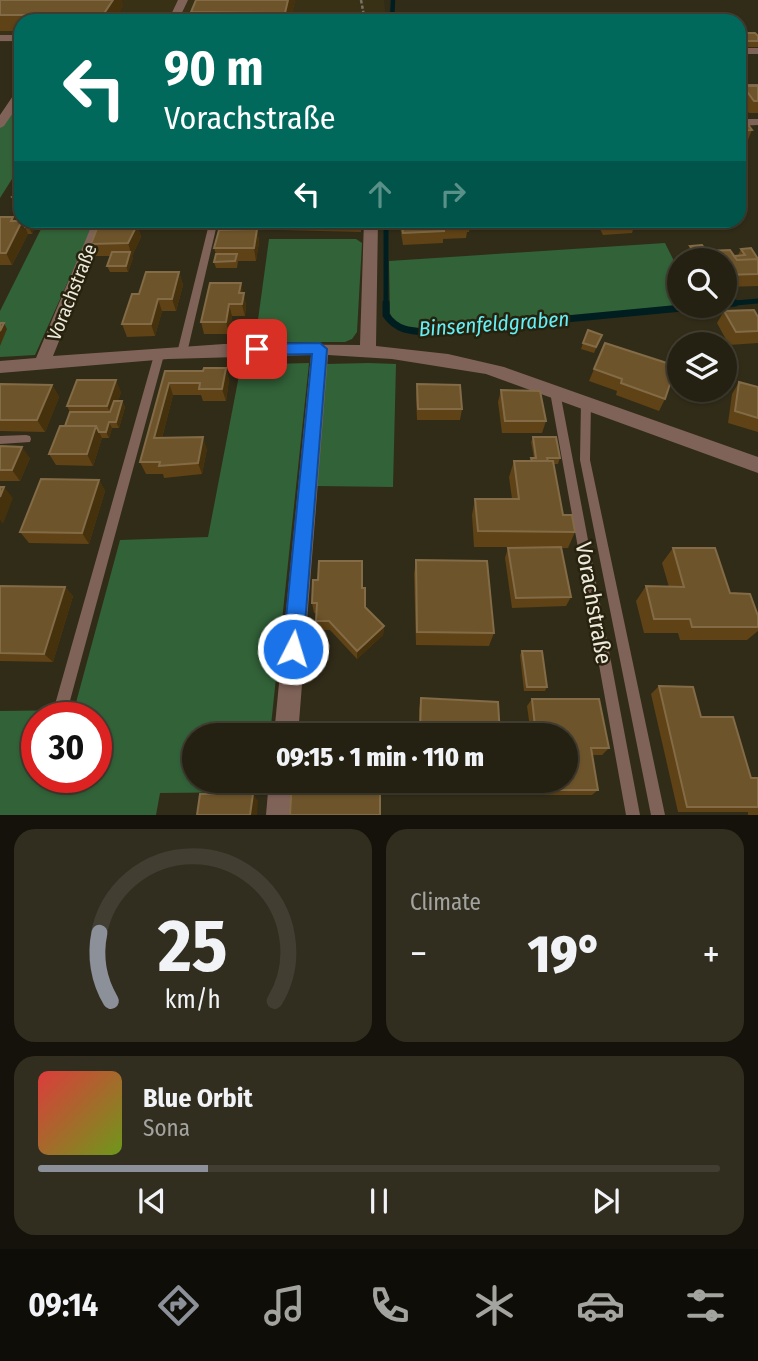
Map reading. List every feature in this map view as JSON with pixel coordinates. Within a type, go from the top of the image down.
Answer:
[{"type":"street","points":[[0,124],[14,103]]},
{"type":"street","name":"Vorachstraße","points":[[43,364],[98,228]]},
{"type":"street","points":[[368,350],[371,228]]},
{"type":"street","points":[[287,723],[320,349]]},
{"type":"street","name":"Vorachstraße","points":[[1,368],[159,355],[320,349],[368,350],[482,367],[758,465]]},
{"type":"street","points":[[279,815],[281,793]]},
{"type":"lane","points":[[182,354],[212,228]]},
{"type":"lane","points":[[63,702],[159,355]]},
{"type":"lane","name":"Vorachstraße","points":[[555,392],[633,815]]},
{"type":"lane","name":"Vorachstraße","points":[[586,402],[584,460],[658,815]]},
{"type":"lane","points":[[0,440],[26,439]]},
{"type":"shaded area","points":[[0,0],[384,0],[385,14],[14,14],[14,42],[0,42]]},
{"type":"green space","points":[[14,95],[14,179],[0,198],[0,116]]},
{"type":"green space","points":[[42,228],[92,228],[35,355],[0,357],[0,311]]},
{"type":"green space","points":[[269,239],[356,239],[362,243],[357,332],[352,339],[345,342],[255,342]]},
{"type":"green space","points":[[665,243],[668,248],[667,307],[427,329],[406,327],[394,322],[390,313],[389,261]]},
{"type":"green space","points":[[309,363],[271,723],[182,723],[182,793],[160,793],[156,815],[0,815],[0,711],[21,711],[21,793],[112,793],[112,702],[76,702],[120,540],[208,537],[241,365]]},
{"type":"green space","points":[[326,364],[396,364],[393,487],[317,486]]},
{"type":"building","points":[[0,0],[113,0],[104,14],[0,15]]},
{"type":"building","points":[[196,0],[288,0],[285,13],[191,12]]},
{"type":"building","points":[[746,33],[755,33],[758,41],[746,41]]},
{"type":"building","points":[[746,86],[758,86],[758,101],[754,101]]},
{"type":"building","points":[[0,217],[13,217],[11,221],[14,221],[14,228],[18,228],[6,253],[0,253]]},
{"type":"building","points":[[97,228],[136,228],[128,243],[91,244]]},
{"type":"building","points":[[402,228],[443,228],[444,231],[403,233]]},
{"type":"building","points":[[257,229],[254,248],[214,248],[219,230]]},
{"type":"building","points":[[702,245],[704,248],[692,248],[690,246]]},
{"type":"building","points":[[751,248],[758,259],[737,260],[737,256],[745,255],[741,249]]},
{"type":"building","points":[[112,252],[130,252],[126,266],[107,266]]},
{"type":"building","points":[[216,254],[237,254],[235,261],[214,262]]},
{"type":"building","points":[[758,259],[758,274],[737,275],[737,260]]},
{"type":"building","points":[[146,272],[179,272],[172,299],[158,299],[151,324],[122,324],[132,294],[139,294]]},
{"type":"building","points":[[210,283],[241,283],[239,293],[244,293],[242,304],[229,304],[226,322],[201,322]]},
{"type":"building","points":[[754,310],[758,317],[758,331],[736,332],[728,318],[737,318],[737,311]]},
{"type":"building","points":[[588,330],[602,335],[596,347],[583,343]]},
{"type":"building","points":[[605,343],[667,363],[665,399],[621,383],[622,379],[594,369]]},
{"type":"building","points":[[204,368],[226,368],[222,389],[199,389],[200,383],[169,383],[154,438],[203,437],[198,463],[159,466],[160,462],[140,462],[165,371],[203,371]]},
{"type":"building","points":[[77,380],[116,380],[107,406],[67,406]]},
{"type":"building","points":[[739,382],[758,387],[758,418],[735,411]]},
{"type":"building","points":[[0,384],[52,385],[37,420],[0,420]]},
{"type":"building","points":[[417,384],[460,385],[462,409],[418,409]]},
{"type":"building","points":[[501,390],[540,391],[546,421],[505,421]]},
{"type":"building","points":[[114,401],[122,401],[116,422],[109,422],[106,432],[99,432],[96,426],[65,426],[70,412],[110,412]]},
{"type":"building","points":[[60,426],[96,426],[87,454],[49,454]]},
{"type":"building","points":[[533,437],[556,437],[560,458],[532,461],[531,458],[536,458]]},
{"type":"building","points":[[0,446],[22,447],[12,470],[0,470]]},
{"type":"building","points":[[514,461],[553,461],[563,515],[572,515],[575,532],[478,531],[475,499],[519,499]]},
{"type":"building","points":[[41,479],[99,480],[82,533],[20,532]]},
{"type":"building","points":[[561,547],[571,597],[516,598],[508,548]]},
{"type":"building","points":[[673,548],[715,548],[730,593],[750,594],[758,616],[758,627],[692,627],[690,619],[654,619],[646,586],[684,587]]},
{"type":"building","points":[[416,560],[487,561],[494,633],[417,632]]},
{"type":"building","points":[[319,561],[362,561],[365,607],[384,626],[357,651],[329,621],[316,621],[317,603],[312,603],[313,580],[318,580]]},
{"type":"building","points":[[0,586],[65,587],[44,654],[0,653]]},
{"type":"building","points":[[522,651],[542,651],[547,687],[527,687]]},
{"type":"building","points":[[659,686],[693,687],[701,717],[733,717],[751,778],[758,778],[758,807],[687,807]]},
{"type":"building","points":[[421,698],[498,702],[499,723],[420,723]]},
{"type":"building","points":[[532,699],[599,699],[609,748],[591,748],[598,790],[578,790],[578,723],[535,723]]},
{"type":"building","points":[[291,793],[380,793],[380,815],[290,815]]},
{"type":"building","points":[[200,794],[253,794],[250,815],[197,815]]},
{"type":"waterway","name":"Binsenfeldgraben","points":[[392,14],[393,0]]},
{"type":"waterway","name":"Binsenfeldgraben","points":[[386,228],[386,315],[395,324],[410,330],[429,332],[667,309]]},
{"type":"waterway","name":"Binsenfeldgraben","points":[[737,303],[758,301]]},
{"type":"route","points":[[257,349],[320,349],[293,649]]}]
